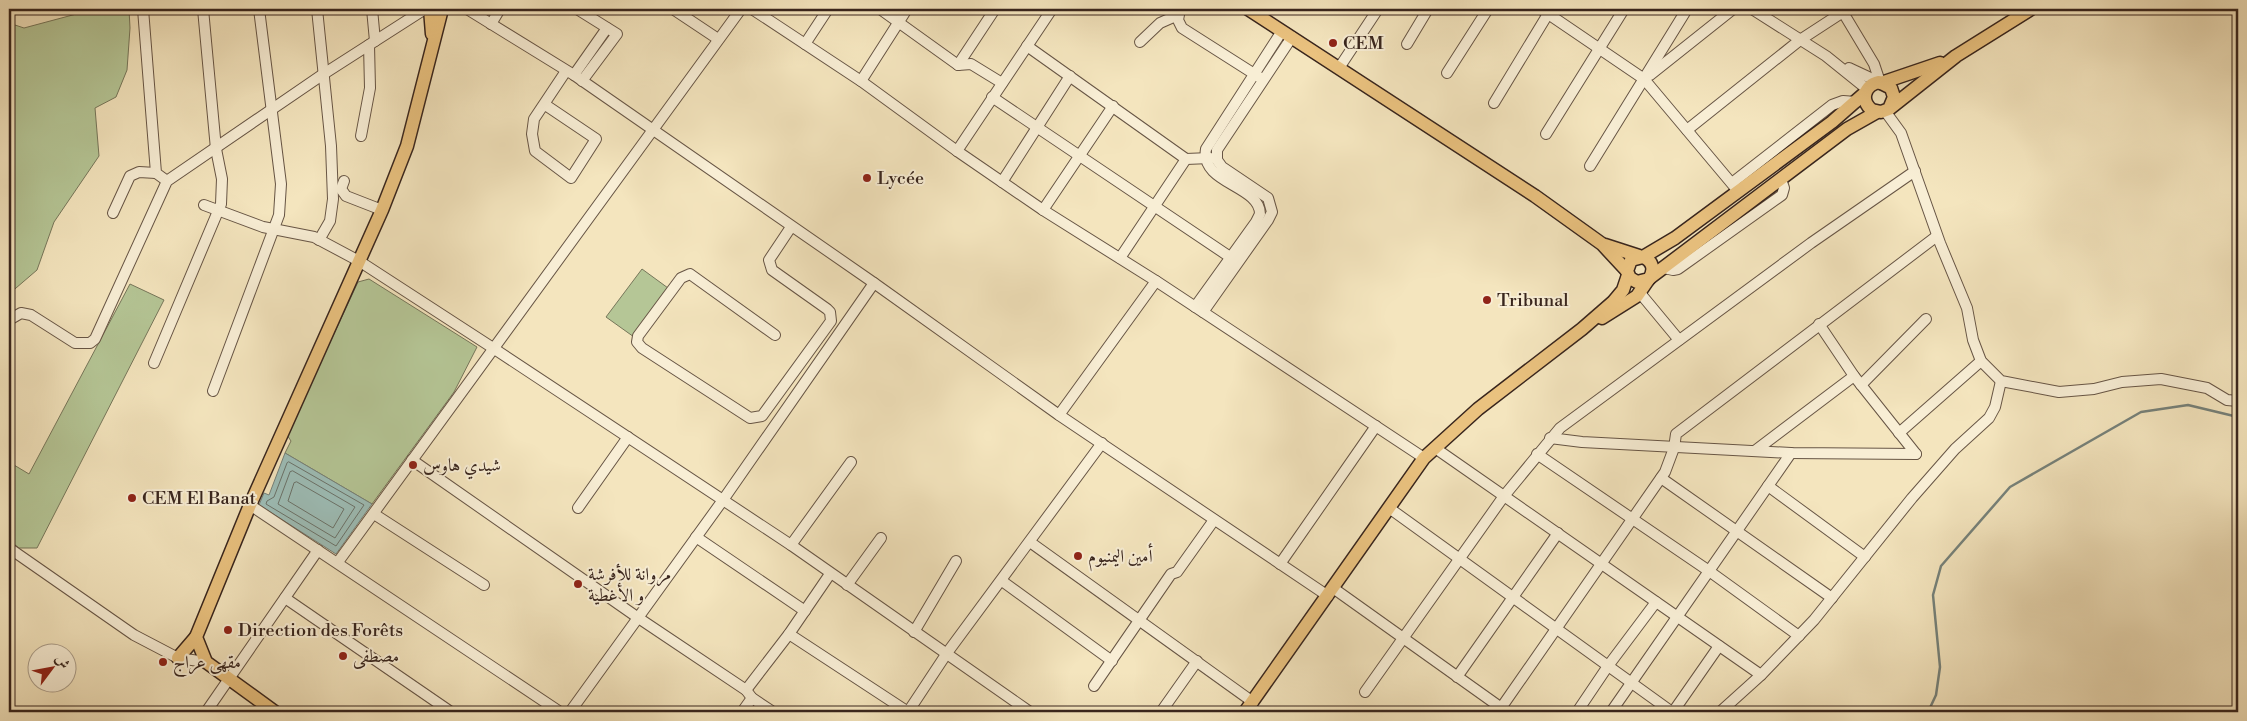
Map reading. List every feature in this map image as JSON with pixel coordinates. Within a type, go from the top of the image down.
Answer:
[{"type":"main road","points":[[433,44],[431,9],[435,11],[442,9]]},
{"type":"main road","points":[[178,658],[196,637],[250,505],[382,210],[406,146],[442,9]]},
{"type":"main road","points":[[1248,9],[1524,189],[1602,244],[1637,282],[1649,278],[1664,268],[1676,257],[1855,124],[1884,111],[1956,56],[2031,9]]},
{"type":"main road","points":[[1249,707],[1424,458],[1478,409],[1582,329],[1620,295],[1629,263],[1674,238],[1735,187],[1832,122],[1870,86],[1897,76],[1926,69],[1956,56]]},
{"type":"main road","points":[[1880,82],[1888,85],[1894,92],[1894,102],[1884,111]]},
{"type":"main road","points":[[1862,95],[1868,107],[1884,111]]},
{"type":"main road","points":[[1582,329],[1619,309],[1640,293],[1649,278],[1652,266],[1641,257],[1602,244]]},
{"type":"main road","points":[[196,637],[206,662],[228,680],[275,712]]},
{"type":"street","points":[[143,9],[156,173]]},
{"type":"street","points":[[154,362],[220,211],[222,179],[216,149],[203,9]]},
{"type":"street","points":[[213,391],[279,215],[281,184],[270,110],[259,9]]},
{"type":"street","points":[[317,9],[322,75],[331,146],[333,199],[330,221],[319,240]]},
{"type":"street","points":[[361,136],[370,88],[372,9]]},
{"type":"street","points":[[9,320],[21,313],[31,315],[75,343],[90,343],[95,339],[167,181],[322,75],[425,9]]},
{"type":"street","points":[[468,9],[574,76],[874,283],[1060,415],[1214,520],[1280,564],[1331,592],[1403,638],[1504,710],[1556,629],[1661,478],[1674,448],[1676,434],[1937,236]]},
{"type":"street","points":[[491,24],[500,9]]},
{"type":"street","points":[[544,104],[596,139],[571,178],[535,151],[532,134],[534,119],[544,104],[574,76],[607,28],[577,9]]},
{"type":"street","points":[[673,9],[718,39]]},
{"type":"street","points":[[338,562],[741,9]]},
{"type":"street","points":[[752,9],[861,80],[957,151],[1043,210],[1156,281],[1424,458]]},
{"type":"street","points":[[805,44],[828,9]]},
{"type":"street","points":[[880,9],[958,65],[971,64],[1002,83]]},
{"type":"street","points":[[861,80],[907,9]]},
{"type":"street","points":[[958,65],[995,9]]},
{"type":"street","points":[[957,151],[1052,9]]},
{"type":"street","points":[[1340,68],[1378,9]]},
{"type":"street","points":[[1407,44],[1428,9]]},
{"type":"street","points":[[1448,73],[1488,9]]},
{"type":"street","points":[[1546,134],[1624,9]]},
{"type":"street","points":[[1590,166],[1687,9]]},
{"type":"street","points":[[1644,79],[1733,9]]},
{"type":"street","points":[[1752,9],[1826,56],[1880,82]]},
{"type":"street","points":[[1761,9],[1768,20]]},
{"type":"street","points":[[1494,103],[1547,10],[1644,79],[1735,187]]},
{"type":"street","points":[[1687,130],[1800,40],[1842,10],[1874,64],[1880,82]]},
{"type":"street","points":[[1140,42],[1160,23],[1179,12],[1182,28],[1264,80]]},
{"type":"street","points":[[1199,310],[1230,257],[1259,218],[1260,209],[1256,201],[1212,170],[1205,158],[1207,145],[1254,73],[1287,34]]},
{"type":"street","points":[[1199,310],[1268,220],[1272,212],[1272,206],[1268,198],[1222,167],[1216,156],[1219,144],[1264,80],[1287,34]]},
{"type":"street","points":[[1027,46],[1186,159],[1216,156]]},
{"type":"street","points":[[1826,56],[1862,95]]},
{"type":"street","points":[[1002,182],[1070,76]]},
{"type":"street","points":[[992,97],[1154,208],[1230,257]]},
{"type":"street","points":[[1043,210],[1113,106]]},
{"type":"street","points":[[1884,111],[1901,133],[1937,236],[1967,308],[1973,340],[1980,361],[2001,381],[2058,392],[2094,389],[2122,382],[2161,379],[2207,388],[2227,400],[2238,401]]},
{"type":"street","points":[[1120,258],[1186,159]]},
{"type":"street","points":[[1365,692],[1504,496],[1560,428],[1811,243],[1915,171]]},
{"type":"street","points":[[113,213],[130,176],[139,172],[156,173],[167,181]]},
{"type":"street","points":[[344,181],[341,190],[346,196],[382,210]]},
{"type":"street","points":[[204,205],[274,230],[314,237],[359,261],[790,545],[1030,712]]},
{"type":"street","points":[[775,335],[690,274],[682,278],[638,336],[637,342],[642,348],[750,418],[762,416],[831,321],[827,309],[772,270],[769,265],[769,260],[791,226]]},
{"type":"street","points":[[1060,415],[1156,281]]},
{"type":"street","points":[[570,712],[723,500],[874,283]]},
{"type":"street","points":[[1640,293],[1678,340]]},
{"type":"street","points":[[1861,385],[1926,320]]},
{"type":"street","points":[[1550,438],[1674,448],[1756,450],[1791,453],[1916,454],[1854,376],[1819,324]]},
{"type":"street","points":[[1899,433],[1980,361]]},
{"type":"street","points":[[1756,450],[1854,376]]},
{"type":"street","points":[[1720,712],[1761,675],[1799,636],[1955,449],[1989,418],[1995,407],[2001,381]]},
{"type":"street","points":[[1280,564],[1376,426]]},
{"type":"street","points":[[578,508],[628,437]]},
{"type":"street","points":[[789,634],[908,712],[947,653],[1002,582],[1102,444]]},
{"type":"street","points":[[1435,448],[1761,675]]},
{"type":"street","points":[[1611,712],[1791,453]]},
{"type":"street","points":[[1537,454],[1799,636]]},
{"type":"street","points":[[412,460],[773,712]]},
{"type":"street","points":[[790,545],[851,462]]},
{"type":"street","points":[[1661,478],[1738,530],[1832,598]]},
{"type":"street","points":[[1768,486],[1865,557]]},
{"type":"street","points":[[250,505],[560,712]]},
{"type":"street","points":[[1389,508],[1673,712],[1719,646]]},
{"type":"street","points":[[374,514],[484,585]]},
{"type":"street","points":[[1094,686],[1171,574],[1177,572],[1214,520]]},
{"type":"street","points":[[1457,677],[1558,534]]},
{"type":"street","points":[[696,537],[805,611]]},
{"type":"street","points":[[848,585],[881,538]]},
{"type":"street","points":[[1030,542],[1196,662],[1249,707]]},
{"type":"street","points":[[9,548],[134,634],[178,658],[206,662]]},
{"type":"street","points":[[206,712],[318,550]]},
{"type":"street","points":[[914,632],[956,561]]},
{"type":"street","points":[[742,712],[749,694],[830,574]]},
{"type":"street","points":[[1002,582],[1112,661]]},
{"type":"street","points":[[285,598],[451,712]]},
{"type":"street","points":[[1577,712],[1608,666],[1656,602]]},
{"type":"street","points":[[1161,712],[1196,662]]},
{"type":"green space","points":[[95,9],[129,9],[130,28],[127,70],[116,97],[95,108],[99,156],[54,222],[37,270],[9,294],[9,23],[24,28]]},
{"type":"green space","points":[[642,269],[668,288],[634,337],[606,317]]},
{"type":"green space","points":[[369,279],[477,347],[454,392],[372,504],[285,453],[291,441],[287,435],[358,282]]},
{"type":"green space","points":[[130,284],[164,300],[37,548],[19,548],[9,540],[9,462],[29,474]]},
{"type":"water","points":[[285,453],[372,504],[336,554],[259,505],[264,493],[269,495]]},
{"type":"waterway","points":[[1928,712],[1936,695],[1940,667],[1933,595],[1941,566],[2010,487],[2141,412],[2188,405],[2238,417]]},
{"type":"place","name":"CEM","points":[[1333,43]]},
{"type":"place","name":"Lycée","points":[[867,178]]},
{"type":"place","name":"Tribunal","points":[[1487,300]]},
{"type":"place","name":"شيدي هاوس","points":[[413,465]]},
{"type":"place","name":"CEM El Banat","points":[[132,498]]},
{"type":"place","name":"أمين اليمنيوم","points":[[1078,556]]},
{"type":"place","name":"مروانة للأفرشة و الأغطية","points":[[578,584]]},
{"type":"place","name":"Direction des Forêts","points":[[228,630]]},
{"type":"place","name":"مصطفى","points":[[343,656]]},
{"type":"place","name":"مقهى عراج","points":[[163,662]]}]
